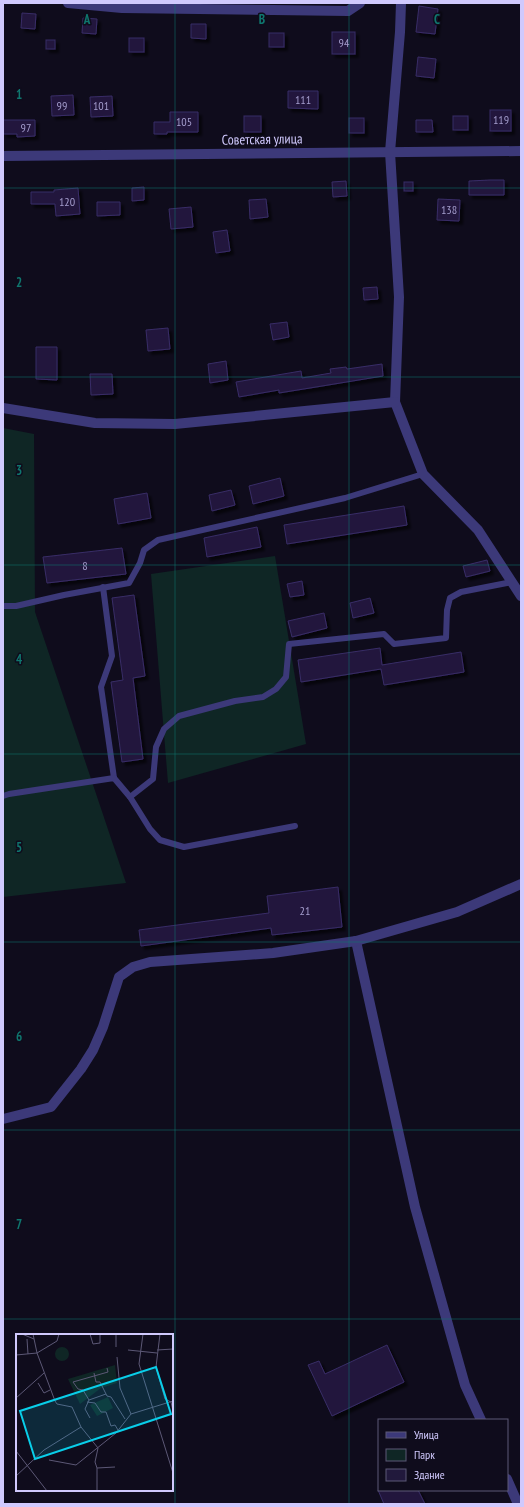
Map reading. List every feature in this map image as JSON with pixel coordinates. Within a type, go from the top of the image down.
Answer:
[{"type":"street","points":[[68,3],[122,8],[348,11],[360,3]]},
{"type":"street","points":[[401,3],[390,152],[399,297],[395,402],[423,474],[478,530],[521,596]]},
{"type":"street","name":"Советская улица","points":[[3,156],[521,151]]},
{"type":"street","points":[[3,408],[95,423],[175,424],[395,402]]},
{"type":"street","points":[[3,1119],[51,1107],[81,1069],[93,1050],[103,1027],[119,977],[132,967],[150,962],[273,953],[356,941],[457,912],[521,884]]},
{"type":"street","points":[[356,941],[415,1207],[465,1385],[481,1419]]},
{"type":"street","points":[[508,1481],[518,1504]]},
{"type":"lane","points":[[3,606],[16,606],[103,587],[129,583],[140,563],[144,550],[158,540],[345,498],[423,474]]},
{"type":"lane","points":[[130,797],[153,779],[156,747],[164,729],[179,716],[235,701],[263,697],[276,689],[286,677],[289,644],[384,634],[394,644],[446,638],[447,610],[450,598],[461,592],[512,582]]},
{"type":"lane","points":[[103,587],[112,656],[101,687],[114,778],[130,797],[150,829],[160,840],[184,847],[295,826]]},
{"type":"lane","points":[[3,796],[114,778]]},
{"type":"green space","points":[[3,428],[34,434],[35,612],[126,883],[3,897]]},
{"type":"green space","points":[[275,556],[306,744],[168,783],[151,574]]},
{"type":"building","points":[[419,6],[438,9],[435,34],[416,32]]},
{"type":"building","points":[[22,13],[36,14],[35,29],[21,28]]},
{"type":"building","points":[[83,18],[97,19],[96,34],[82,33]]},
{"type":"building","points":[[191,24],[206,24],[206,39],[191,38]]},
{"type":"building","points":[[332,32],[355,32],[355,54],[332,54]]},
{"type":"building","points":[[269,33],[284,33],[284,47],[269,47]]},
{"type":"building","points":[[129,38],[144,38],[144,52],[129,52]]},
{"type":"building","points":[[46,40],[55,40],[55,49],[46,49]]},
{"type":"building","points":[[418,57],[436,59],[434,78],[416,76]]},
{"type":"building","points":[[288,91],[318,91],[318,109],[288,108]]},
{"type":"building","points":[[73,95],[74,115],[52,116],[51,96]]},
{"type":"building","points":[[112,96],[113,116],[91,117],[90,97]]},
{"type":"building","points":[[490,110],[511,110],[511,131],[490,131]]},
{"type":"building","points":[[170,112],[198,112],[198,132],[167,132],[167,134],[154,134],[154,122],[170,122]]},
{"type":"building","points":[[244,116],[261,116],[261,132],[244,132]]},
{"type":"building","points":[[453,116],[468,116],[468,130],[453,130]]},
{"type":"building","points":[[349,118],[364,118],[364,133],[349,133]]},
{"type":"building","points":[[3,120],[35,120],[35,136],[17,137],[17,134],[3,134]]},
{"type":"building","points":[[416,120],[432,120],[433,132],[416,132]]},
{"type":"building","points":[[504,180],[504,195],[469,195],[469,181]]},
{"type":"building","points":[[346,181],[347,196],[333,197],[332,182]]},
{"type":"building","points":[[404,182],[413,182],[413,191],[404,191]]},
{"type":"building","points":[[144,187],[144,200],[132,201],[132,188]]},
{"type":"building","points":[[78,188],[80,214],[56,216],[55,204],[31,204],[31,192],[54,192],[54,190]]},
{"type":"building","points":[[266,199],[268,217],[250,219],[249,200]]},
{"type":"building","points":[[438,199],[460,200],[459,221],[437,220]]},
{"type":"building","points":[[97,202],[120,202],[120,215],[97,216]]},
{"type":"building","points":[[191,207],[193,227],[171,229],[169,209]]},
{"type":"building","points":[[227,230],[230,251],[216,253],[213,232]]},
{"type":"building","points":[[377,287],[378,299],[364,300],[363,288]]},
{"type":"building","points":[[287,322],[289,337],[273,340],[270,324]]},
{"type":"building","points":[[168,328],[170,349],[148,351],[146,330]]},
{"type":"building","points":[[36,347],[57,347],[57,380],[36,379]]},
{"type":"building","points":[[226,361],[228,380],[210,383],[208,364]]},
{"type":"building","points":[[382,364],[383,376],[279,393],[279,390],[239,397],[236,382],[301,371],[302,378],[331,373],[330,369],[346,367],[347,369]]},
{"type":"building","points":[[90,374],[112,374],[113,394],[91,395]]},
{"type":"building","points":[[280,478],[284,496],[253,504],[249,486]]},
{"type":"building","points":[[231,490],[235,505],[212,511],[209,495]]},
{"type":"building","points":[[147,493],[151,518],[118,524],[114,499]]},
{"type":"building","points":[[404,506],[407,525],[287,544],[284,525]]},
{"type":"building","points":[[257,527],[261,547],[207,557],[204,538]]},
{"type":"building","points":[[122,548],[126,574],[47,583],[43,557]]},
{"type":"building","points":[[487,560],[490,571],[466,577],[463,566]]},
{"type":"building","points":[[302,581],[304,595],[290,597],[287,584]]},
{"type":"building","points":[[134,595],[145,676],[133,678],[143,759],[122,762],[111,682],[123,680],[112,598]]},
{"type":"building","points":[[370,598],[374,613],[353,618],[350,603]]},
{"type":"building","points":[[324,613],[327,628],[292,637],[288,621]]},
{"type":"building","points":[[380,648],[382,665],[461,652],[464,672],[384,685],[381,669],[301,682],[298,660]]},
{"type":"building","points":[[338,887],[342,927],[272,935],[271,928],[141,946],[139,930],[269,913],[267,896]]},
{"type":"building","points":[[387,1345],[404,1382],[332,1416],[308,1365],[319,1361],[325,1374]]},
{"type":"building","points":[[378,1491],[418,1491],[425,1504],[384,1504]]}]
